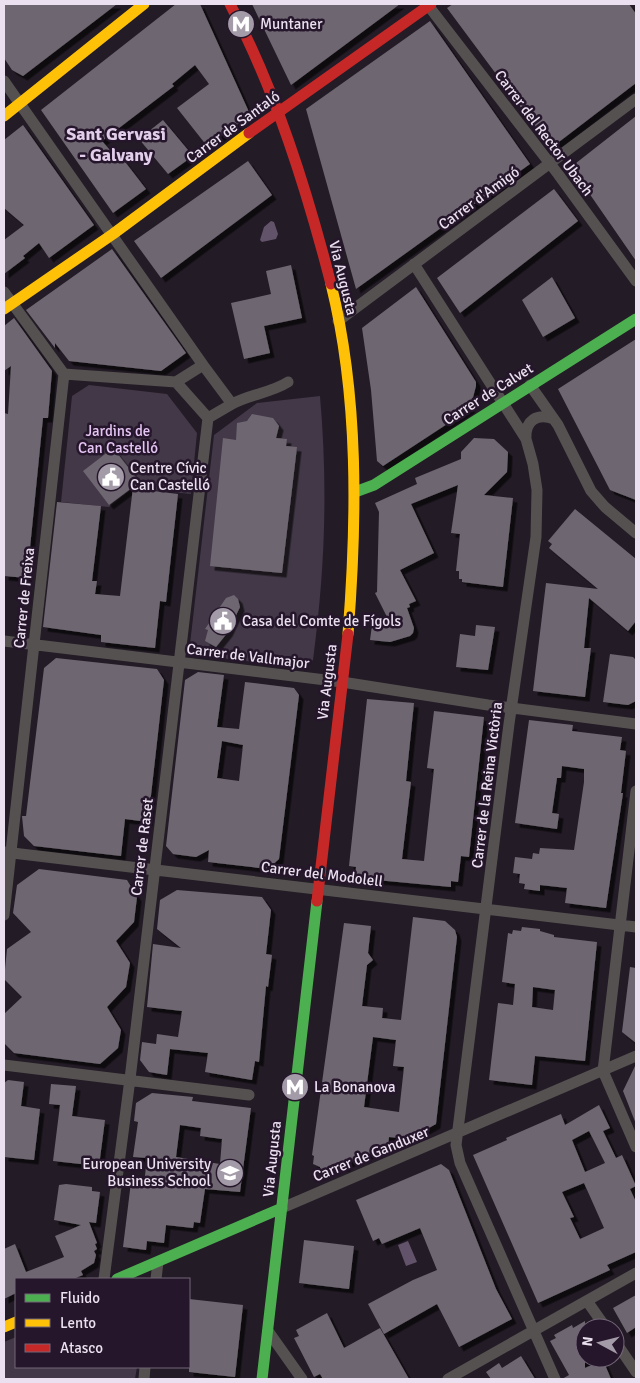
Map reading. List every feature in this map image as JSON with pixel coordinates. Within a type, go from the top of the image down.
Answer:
[{"type":"main road","points":[[4,116],[144,4]]},
{"type":"main road","name":"Via Augusta","points":[[230,4],[245,32],[278,112],[313,219],[338,320],[352,431],[355,492],[352,587],[262,1379]]},
{"type":"main road","name":"Carrer de Santaló","points":[[8,306],[113,234],[428,4]]},
{"type":"main road","name":"Carrer de Calvet","points":[[355,492],[374,485],[502,402],[636,319]]},
{"type":"main road","name":"Carrer de Ganduxer","points":[[119,1278],[282,1208]]},
{"type":"street","name":"Carrer del Rector Ubach","points":[[428,4],[636,281]]},
{"type":"street","points":[[4,81],[232,404]]},
{"type":"street","name":"Carrer d'Amigó","points":[[338,320],[550,165],[636,99]]},
{"type":"street","name":"Carrer de la Reina Victòria","points":[[414,264],[526,439],[535,472],[538,514],[533,568],[512,708],[456,1145],[460,1163],[555,1379]]},
{"type":"street","points":[[4,292],[8,306],[64,374],[176,382],[203,365]]},
{"type":"street","name":"Carrer de Freixa","points":[[4,915],[7,853],[34,645],[64,374]]},
{"type":"street","points":[[176,382],[208,418],[247,396],[280,387],[288,382]]},
{"type":"street","points":[[530,385],[554,420],[591,491],[605,507],[636,533]]},
{"type":"street","points":[[526,439],[527,426],[533,419],[543,416],[554,420]]},
{"type":"street","name":"Carrer de Raset","points":[[104,1278],[130,1079],[208,418]]},
{"type":"street","name":"Carrer de Vallmajor","points":[[4,641],[342,682],[512,708],[636,724]]},
{"type":"street","points":[[636,791],[603,1071],[636,1147]]},
{"type":"street","name":"Carrer del Modolell","points":[[7,853],[636,927]]},
{"type":"street","name":"Carrer de Ganduxer","points":[[282,1208],[457,1135],[636,1056]]},
{"type":"street","points":[[4,1064],[249,1095]]},
{"type":"street","points":[[156,1278],[158,1262]]},
{"type":"street","points":[[448,1379],[636,1273]]},
{"type":"street","points":[[587,1300],[599,1318]]},
{"type":"street","points":[[268,1331],[302,1379]]},
{"type":"street","points":[[625,1356],[636,1372]]},
{"type":"green space","name":"Jardins de Can Castelló","points":[[89,385],[167,394],[197,433],[191,494],[133,488],[109,507],[61,502],[72,396]]},
{"type":"green space","points":[[320,396],[324,463],[324,528],[323,561],[313,660],[301,668],[198,655],[190,644],[214,435],[257,403]]},
{"type":"green space","points":[[15,1337],[15,1368],[137,1368],[135,1379],[4,1379],[4,1342]]},
{"type":"shaded area","points":[[271,221],[274,222],[278,234],[276,239],[262,242],[260,240],[264,227]]},
{"type":"shaded area","points":[[408,1241],[417,1262],[406,1266],[398,1245]]},
{"type":"building","points":[[4,4],[117,4],[23,76],[12,70],[4,58]]},
{"type":"building","points":[[176,4],[200,4],[249,112],[249,116],[207,146],[177,108],[209,84],[195,65],[172,84],[174,86],[102,141],[116,157],[119,154],[146,189],[113,213],[41,110]]},
{"type":"building","points":[[252,4],[400,4],[291,85]]},
{"type":"building","points":[[453,4],[629,4],[636,14],[636,83],[551,148],[447,8]]},
{"type":"building","points":[[430,21],[530,164],[356,289],[306,109]]},
{"type":"building","points":[[636,116],[636,261],[571,167]]},
{"type":"building","points":[[163,120],[193,156],[168,174],[139,139]]},
{"type":"building","points":[[23,125],[94,225],[49,258],[39,243],[23,256],[25,258],[4,274],[4,240],[24,225],[4,208],[4,140]]},
{"type":"building","points":[[248,161],[272,195],[161,278],[134,241]]},
{"type":"building","points":[[554,189],[578,221],[460,313],[437,278]]},
{"type":"building","points":[[112,249],[186,353],[161,371],[69,361],[55,343],[55,348],[26,310]]},
{"type":"building","points":[[291,265],[302,318],[264,326],[270,353],[244,359],[231,303],[271,294],[266,271]]},
{"type":"building","points":[[552,277],[575,318],[543,337],[522,300]]},
{"type":"building","points":[[416,287],[476,382],[476,386],[470,409],[383,466],[377,461],[371,390],[362,328]]},
{"type":"building","points":[[14,318],[52,371],[48,418],[43,418],[27,578],[4,576],[4,413],[8,414],[11,366],[4,371],[4,326]]},
{"type":"building","points":[[636,339],[636,500],[610,490],[558,389]]},
{"type":"building","points":[[252,414],[273,418],[279,426],[276,438],[287,439],[286,446],[297,447],[282,573],[210,566],[223,438],[236,440],[237,423],[247,421]]},
{"type":"building","points":[[474,438],[494,439],[508,452],[507,472],[484,495],[513,498],[503,587],[462,582],[462,579],[459,579],[459,571],[456,571],[460,534],[451,533],[458,485],[411,504],[434,553],[400,570],[416,601],[409,604],[410,607],[407,608],[414,628],[413,633],[410,636],[390,642],[370,640],[373,618],[388,619],[375,593],[377,592],[379,512],[375,503],[417,484],[415,478],[461,459],[461,452]]},
{"type":"building","points":[[113,448],[146,490],[178,494],[166,602],[160,601],[155,648],[101,642],[101,635],[43,627],[57,502],[101,506],[92,581],[97,581],[95,594],[120,596],[133,487],[109,505],[83,471]]},
{"type":"building","points":[[575,509],[636,559],[636,621],[628,631],[589,598],[584,648],[591,648],[585,697],[533,691],[546,583],[598,589],[549,548],[552,544],[548,541]]},
{"type":"building","name":"Casa del Comte de Fígols","points":[[234,595],[238,599],[240,607],[228,632],[216,647],[205,641],[208,630],[205,629],[226,598]]},
{"type":"building","points":[[476,625],[495,627],[488,670],[456,667],[460,634],[475,636]]},
{"type":"building","points":[[610,654],[633,657],[636,660],[636,701],[628,705],[603,702]]},
{"type":"building","points":[[56,658],[157,669],[164,680],[148,822],[125,819],[121,856],[34,846],[24,836],[22,816],[26,816],[44,668]]},
{"type":"building","points":[[198,672],[224,675],[217,727],[239,729],[245,682],[294,688],[299,695],[279,859],[268,869],[208,862],[209,850],[196,857],[173,854],[166,846],[185,680]],"holes":[[[222,741],[243,745],[239,781],[217,778]]]},
{"type":"building","points":[[367,699],[414,703],[406,781],[411,782],[402,859],[424,861],[434,769],[427,768],[434,711],[484,717],[469,857],[461,856],[458,882],[451,881],[451,887],[355,878],[356,867],[349,866]]},
{"type":"building","points":[[529,720],[573,725],[572,731],[622,737],[620,750],[626,751],[621,793],[623,793],[606,908],[565,903],[567,888],[540,885],[540,891],[524,889],[525,884],[519,883],[520,874],[513,873],[515,857],[532,859],[533,853],[539,854],[540,848],[574,850],[584,782],[584,769],[562,766],[561,778],[557,778],[552,813],[559,814],[557,829],[515,823]]},
{"type":"building","points":[[39,869],[127,880],[137,897],[134,922],[116,941],[130,963],[126,987],[107,1007],[121,1030],[118,1048],[100,1064],[14,1053],[4,1043],[4,1014],[22,997],[4,979],[7,949],[31,932],[13,913],[17,885]]},
{"type":"building","points":[[177,890],[262,897],[271,910],[266,954],[272,955],[268,987],[266,986],[259,1062],[255,1061],[252,1080],[205,1072],[208,1053],[170,1049],[167,1075],[149,1072],[140,1060],[142,1042],[156,1044],[157,1034],[178,1037],[182,1011],[147,1007],[153,944],[181,948],[157,929],[160,900]]},
{"type":"building","points":[[413,917],[445,921],[455,930],[457,937],[436,1124],[409,1139],[389,1137],[388,1146],[346,1164],[346,1167],[331,1167],[330,1171],[320,1170],[320,1167],[313,1164],[314,1156],[312,1155],[344,923],[371,926],[368,953],[373,960],[367,965],[362,1006],[383,1008],[382,1018],[401,1020]],"holes":[[[373,1037],[396,1040],[393,1066],[404,1067],[399,1112],[364,1107]]]},
{"type":"building","points":[[522,927],[540,929],[540,931],[554,935],[554,937],[597,942],[585,1061],[535,1056],[532,1085],[489,1080],[498,1003],[513,1005],[515,984],[502,982],[508,933],[512,934],[513,930],[521,931]],"holes":[[[533,987],[555,990],[553,1010],[532,1007]]]},
{"type":"building","points":[[630,967],[636,968],[636,1043],[622,1032]]},
{"type":"building","points":[[636,1064],[636,1124],[623,1091]]},
{"type":"building","points":[[8,1080],[24,1082],[21,1106],[40,1109],[34,1160],[4,1157],[4,1083]]},
{"type":"building","points":[[51,1084],[76,1086],[72,1116],[105,1120],[99,1166],[53,1161],[60,1105],[49,1104]]},
{"type":"building","points":[[152,1093],[193,1097],[192,1101],[251,1108],[240,1192],[205,1189],[200,1223],[194,1222],[193,1228],[166,1225],[164,1243],[147,1241],[146,1250],[123,1247],[131,1182],[144,1184],[147,1158],[133,1157],[138,1122],[134,1121],[136,1103]],"holes":[[[180,1125],[201,1128],[200,1136],[222,1139],[220,1164],[176,1157]]]},
{"type":"building","points":[[599,1105],[610,1128],[603,1131],[616,1158],[622,1155],[636,1186],[630,1189],[636,1202],[636,1252],[607,1265],[610,1270],[538,1303],[473,1155],[561,1114],[565,1125]],"holes":[[[589,1131],[605,1163],[585,1172],[572,1140]],[[584,1183],[604,1228],[580,1239],[570,1218],[574,1217],[562,1192]]]},
{"type":"building","points":[[441,1164],[449,1170],[496,1289],[512,1319],[459,1347],[437,1304],[384,1334],[368,1304],[413,1280],[437,1270],[420,1228],[382,1244],[379,1238],[373,1241],[356,1200]]},
{"type":"building","points":[[59,1185],[92,1187],[92,1191],[100,1192],[96,1223],[89,1222],[97,1243],[95,1244],[97,1249],[94,1251],[96,1255],[94,1263],[81,1271],[83,1275],[76,1278],[15,1278],[15,1294],[4,1299],[4,1249],[15,1244],[26,1272],[64,1257],[55,1236],[81,1225],[54,1220]]},
{"type":"building","points":[[304,1240],[354,1246],[349,1289],[299,1283]]},
{"type":"building","points":[[636,1295],[636,1327],[627,1333],[625,1329],[625,1318],[619,1318],[613,1308]]},
{"type":"building","points":[[190,1299],[243,1305],[235,1377],[189,1372]]},
{"type":"building","points":[[327,1313],[344,1348],[380,1328],[409,1379],[323,1379],[320,1374],[314,1377],[294,1338],[299,1336],[296,1330]]},
{"type":"building","points":[[572,1325],[573,1328],[575,1327],[575,1368],[606,1368],[611,1379],[562,1379],[569,1375],[550,1341],[556,1338],[554,1335]]},
{"type":"building","points":[[521,1356],[535,1379],[491,1379],[486,1372],[499,1363],[502,1368]]},
{"type":"traffic: fast","points":[[355,492],[374,485],[636,319]]},
{"type":"traffic: fast","points":[[262,1379],[317,901]]},
{"type":"traffic: fast","points":[[119,1278],[282,1208]]},
{"type":"traffic: slow","points":[[4,116],[144,4]]},
{"type":"traffic: slow","points":[[4,309],[113,234],[249,133]]},
{"type":"traffic: slow","points":[[331,284],[347,370],[351,414],[354,503],[348,634]]},
{"type":"traffic: slow","points":[[4,1327],[15,1322]]},
{"type":"traffic: jam","points":[[230,4],[247,37],[276,106],[300,176],[331,284]]},
{"type":"traffic: jam","points":[[249,133],[431,4]]},
{"type":"traffic: jam","points":[[317,901],[348,634]]},
{"type":"place","name":"Muntaner","points":[[241,24]]},
{"type":"place","name":"Centre Cívic Can Castelló","points":[[111,477]]},
{"type":"place","name":"Casa del Comte de Fígols","points":[[223,621]]},
{"type":"place","name":"La Bonanova","points":[[295,1087]]},
{"type":"place","name":"European University Business School","points":[[230,1173]]},
{"type":"district","name":"Sant Gervasi - Galvany","points":[[116,144]]}]
